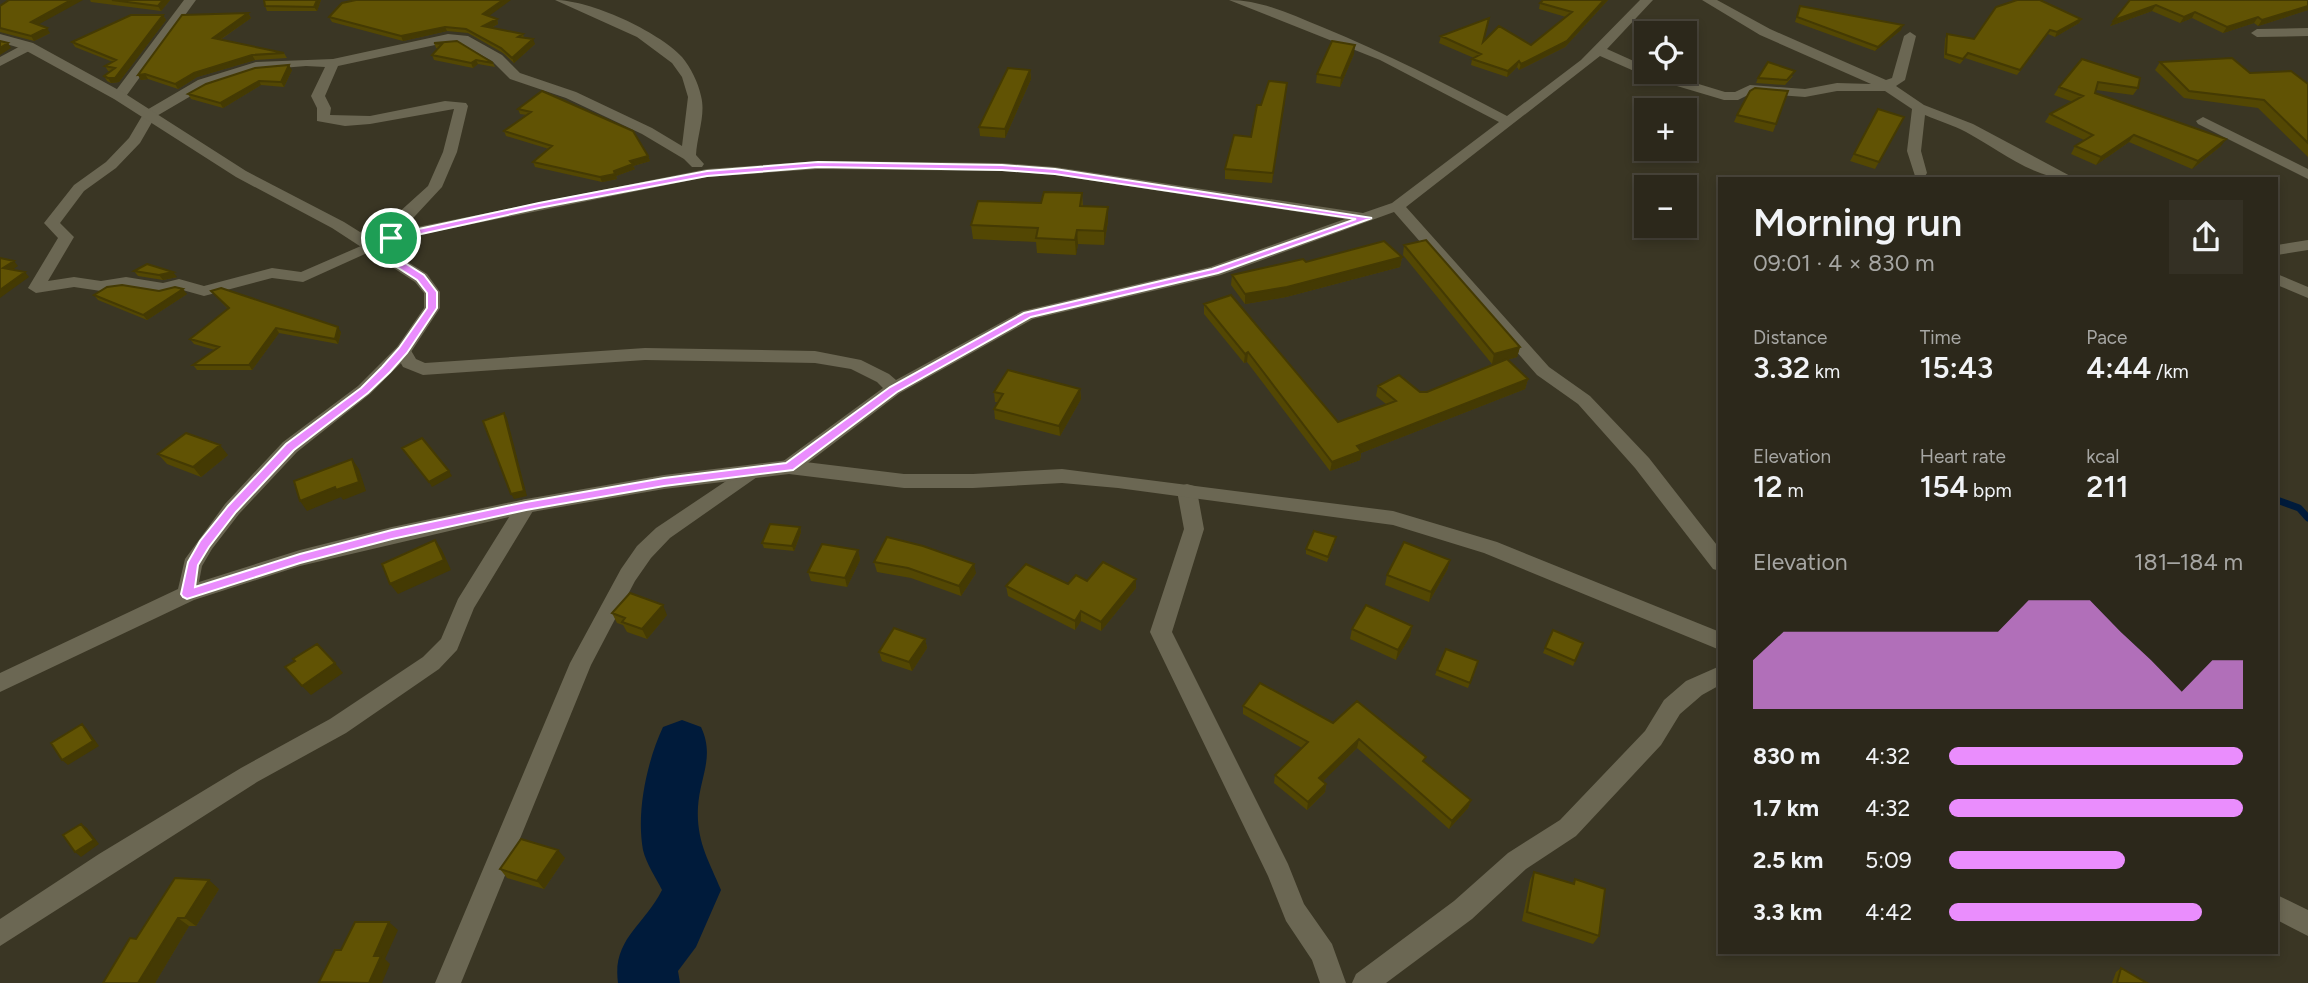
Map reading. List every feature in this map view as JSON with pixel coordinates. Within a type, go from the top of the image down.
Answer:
[{"type":"street","points":[[119,96],[190,0]]},
{"type":"street","points":[[561,0],[628,28],[662,47],[681,66],[691,80],[696,101],[689,136],[689,156]]},
{"type":"street","points":[[1235,0],[1283,10],[1385,57],[1507,121]]},
{"type":"street","points":[[789,467],[894,389],[1028,315],[1214,271],[1397,206],[1419,192],[1507,121],[1586,63],[1647,0]]},
{"type":"street","points":[[1708,0],[1765,32],[1887,86],[1920,108],[1968,127],[2020,157],[2065,177]]},
{"type":"street","points":[[2256,33],[2308,32]]},
{"type":"street","points":[[1597,50],[1655,75],[1724,96],[1738,96],[1749,89],[1796,93],[1837,87],[1887,86],[1898,80],[1910,36]]},
{"type":"street","points":[[0,38],[28,47],[150,114],[241,174],[338,225],[421,278],[432,292],[432,308],[403,351],[364,390],[290,447],[232,509],[192,565],[187,594]]},
{"type":"street","points":[[707,173],[689,156],[647,131],[571,95],[515,76],[497,58],[463,39],[448,38],[333,63],[256,66],[203,83],[150,114],[135,139],[111,165],[79,188],[52,223],[66,237],[36,288],[74,282],[101,286],[126,282],[163,288],[180,284],[204,291],[272,273],[303,277],[391,238],[539,205],[707,173],[818,165],[1002,167],[1111,178],[1367,218]]},
{"type":"street","points":[[0,62],[28,47]]},
{"type":"street","points":[[333,63],[318,96],[324,108],[322,118],[341,123],[409,113],[439,105],[461,106],[454,142],[433,191],[397,221],[391,238]]},
{"type":"street","points":[[1920,108],[1914,151],[1920,173]]},
{"type":"street","points":[[2203,121],[2308,175]]},
{"type":"street","points":[[1397,206],[1543,371],[1584,400],[1642,463],[1718,560]]},
{"type":"street","points":[[2278,250],[2308,245]]},
{"type":"street","points":[[2278,279],[2308,293]]},
{"type":"street","points":[[403,351],[409,363],[423,369],[645,354],[815,357],[855,364],[883,378],[894,389]]},
{"type":"street","points":[[0,683],[187,594],[326,552],[526,506],[664,482],[789,467],[904,481],[973,481],[1062,476],[1382,516],[1490,547],[1718,640]]},
{"type":"street","points":[[448,983],[581,663],[628,575],[644,552],[663,533],[750,472]]},
{"type":"street","points":[[1187,491],[1194,529],[1161,632],[1279,872],[1295,912],[1323,953],[1334,983]]},
{"type":"street","points":[[0,934],[226,790],[338,726],[431,663],[449,644],[466,605],[526,506]]},
{"type":"street","points":[[1365,983],[1463,910],[1517,861],[1568,828],[1653,737],[1672,707],[1694,688],[1718,676]]},
{"type":"street","points":[[2278,908],[2308,924]]},
{"type":"building","points":[[9,0],[71,0],[31,22],[47,28],[31,36],[0,28],[0,6]]},
{"type":"building","points":[[112,0],[163,0],[158,6]]},
{"type":"building","points":[[264,0],[317,0],[314,7],[265,6]]},
{"type":"building","points":[[356,0],[503,0],[483,14],[497,19],[483,26],[523,34],[518,37],[533,39],[512,58],[501,48],[466,29],[445,27],[401,36],[329,17],[342,3]]},
{"type":"building","points":[[1543,0],[1604,0],[1567,41],[1521,64],[1519,61],[1508,71],[1472,59],[1481,54],[1441,36],[1489,18],[1483,42],[1499,26],[1531,45],[1572,12],[1540,3]]},
{"type":"building","points":[[2017,0],[2040,0],[2081,19],[2057,32],[2050,30],[2020,70],[1968,53],[1963,59],[1946,54],[1947,34],[1974,39],[1996,7]]},
{"type":"building","points":[[2130,0],[2308,0],[2308,6],[2227,27],[2195,12],[2184,17],[2156,5],[2114,20]]},
{"type":"building","points":[[1800,6],[1903,25],[1878,47],[1797,17]]},
{"type":"building","points":[[248,13],[213,38],[284,53],[252,55],[194,73],[175,84],[145,74],[138,75],[182,15]]},
{"type":"building","points":[[131,15],[163,15],[115,78],[108,78],[104,76],[115,68],[105,66],[116,60],[72,42]]},
{"type":"building","points":[[457,41],[493,63],[476,60],[471,63],[432,55],[442,44],[434,43]]},
{"type":"building","points":[[1332,41],[1355,45],[1341,78],[1317,74]]},
{"type":"building","points":[[2232,58],[2250,73],[2291,71],[2308,84],[2308,143],[2264,100],[2189,91],[2160,62]]},
{"type":"building","points":[[2082,59],[2140,78],[2138,88],[2098,82],[2095,93],[2226,139],[2198,161],[2134,135],[2101,157],[2075,146],[2093,135],[2050,114],[2083,96],[2059,87]]},
{"type":"building","points":[[1768,62],[1795,71],[1787,80],[1758,78]]},
{"type":"building","points":[[289,65],[281,82],[259,81],[220,103],[188,94],[206,84],[255,68]]},
{"type":"building","points":[[1008,68],[1030,70],[1005,129],[979,127]]},
{"type":"building","points":[[1269,81],[1287,83],[1273,173],[1225,169],[1234,135],[1251,137],[1257,105],[1261,105]]},
{"type":"building","points":[[1755,88],[1788,91],[1776,124],[1737,115],[1750,91]]},
{"type":"building","points":[[542,91],[633,131],[648,156],[630,161],[633,164],[614,171],[615,174],[600,177],[533,162],[552,146],[504,131],[531,112],[518,109]]},
{"type":"building","points":[[1878,109],[1904,117],[1879,162],[1854,154]]},
{"type":"building","points":[[1044,192],[1082,193],[1080,206],[1108,207],[1104,231],[1077,230],[1075,240],[1036,238],[1038,228],[971,225],[978,201],[1041,203]]},
{"type":"building","points":[[1426,240],[1520,347],[1494,354],[1404,245]]},
{"type":"building","points":[[1384,241],[1402,257],[1287,287],[1245,294],[1232,275],[1303,259],[1306,262]]},
{"type":"building","points":[[0,258],[14,261],[3,268],[25,272],[0,290]]},
{"type":"building","points":[[147,264],[173,272],[159,275],[134,271]]},
{"type":"building","points":[[122,285],[159,291],[175,287],[183,289],[143,315],[94,295],[107,287]]},
{"type":"building","points":[[221,288],[338,327],[335,339],[276,328],[249,365],[193,365],[219,347],[190,339],[229,308],[211,291]]},
{"type":"building","points":[[1231,295],[1338,422],[1396,401],[1378,386],[1399,375],[1420,392],[1427,392],[1507,359],[1528,379],[1357,446],[1361,451],[1332,462],[1248,352],[1245,354],[1204,304]]},
{"type":"building","points":[[1008,370],[1080,389],[1059,426],[994,409],[1003,394],[994,392]]},
{"type":"building","points":[[504,413],[524,491],[511,494],[483,421]]},
{"type":"building","points":[[186,433],[220,445],[193,467],[158,454]]},
{"type":"building","points":[[422,438],[449,471],[429,482],[402,448]]},
{"type":"building","points":[[352,459],[359,482],[336,490],[335,487],[300,501],[294,481]]},
{"type":"building","points":[[770,524],[800,527],[792,546],[762,543]]},
{"type":"building","points":[[1314,531],[1336,537],[1328,557],[1306,549]]},
{"type":"building","points":[[887,537],[974,564],[959,586],[908,568],[874,562]]},
{"type":"building","points":[[435,540],[444,560],[390,584],[382,564]]},
{"type":"building","points":[[1404,542],[1450,560],[1431,592],[1387,575]]},
{"type":"building","points":[[822,544],[858,550],[845,578],[808,572]]},
{"type":"building","points":[[1103,562],[1136,579],[1101,622],[1081,611],[1075,621],[1006,586],[1026,564],[1068,584],[1076,575],[1087,581]]},
{"type":"building","points":[[630,593],[663,605],[642,629],[622,622],[625,618],[612,613]]},
{"type":"building","points":[[1366,605],[1412,626],[1398,650],[1352,629]]},
{"type":"building","points":[[894,628],[925,639],[909,662],[879,652]]},
{"type":"building","points":[[1553,630],[1583,643],[1575,661],[1545,648]]},
{"type":"building","points":[[317,644],[335,663],[302,686],[285,667]]},
{"type":"building","points":[[1446,649],[1478,661],[1470,683],[1437,670]]},
{"type":"building","points":[[1260,683],[1333,723],[1357,701],[1426,757],[1423,761],[1471,800],[1452,821],[1359,739],[1319,778],[1326,784],[1308,802],[1275,775],[1308,742],[1243,706]]},
{"type":"building","points":[[82,724],[93,741],[62,760],[51,743]]},
{"type":"building","points":[[81,824],[94,840],[75,852],[63,835]]},
{"type":"building","points":[[521,839],[558,850],[537,881],[500,869]]},
{"type":"building","points":[[1534,872],[1574,884],[1575,879],[1605,889],[1599,936],[1527,912]]},
{"type":"building","points":[[175,878],[209,880],[185,918],[178,918],[138,983],[103,983],[130,938],[136,939]]},
{"type":"building","points":[[355,922],[389,922],[374,956],[381,956],[369,983],[319,982],[335,950],[341,950]]},
{"type":"building","points":[[2121,968],[2147,983],[2117,983]]},
{"type":"waterway","points":[[2278,500],[2299,508],[2308,518]]},
{"type":"waterway","points":[[649,983],[646,963],[675,926],[692,890],[672,851],[670,808],[682,744]]},
{"type":"route","points":[[818,165],[1002,167],[1055,171],[1367,218],[1214,271],[1028,315],[933,365],[894,389],[789,467],[664,482],[526,506],[300,558],[187,594],[192,565],[232,509],[290,447],[364,390],[386,369],[403,351],[432,308],[432,292],[421,278],[370,246],[391,238],[539,205],[707,173],[818,165]]}]
